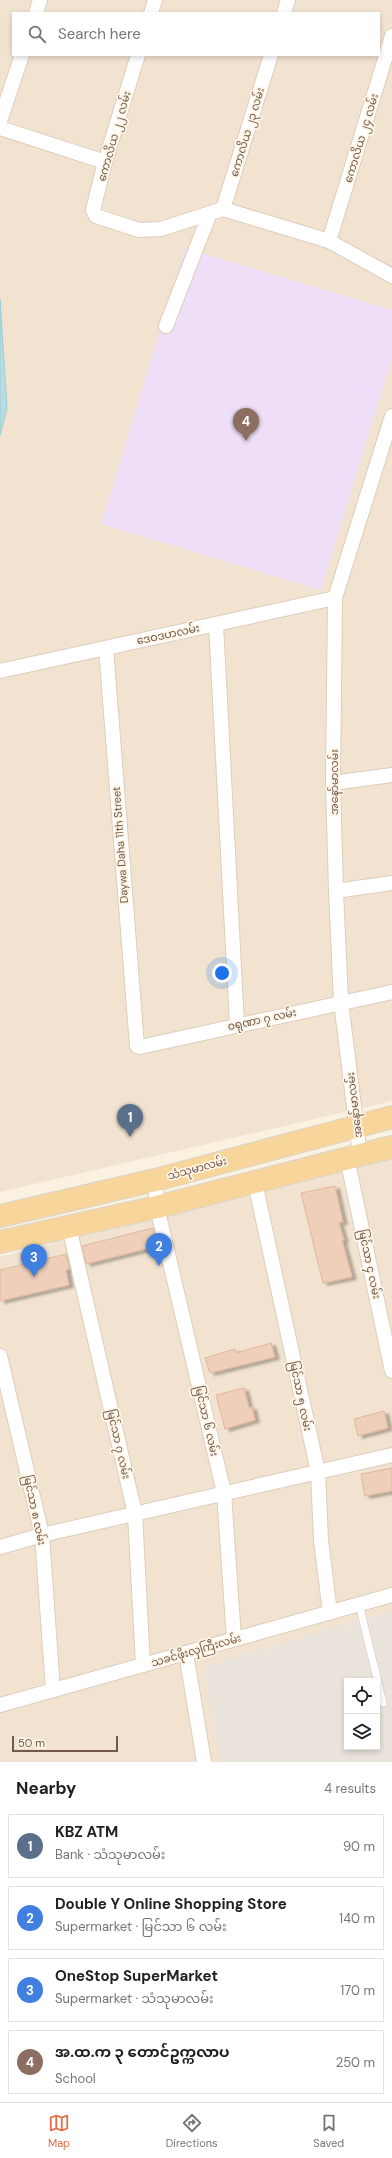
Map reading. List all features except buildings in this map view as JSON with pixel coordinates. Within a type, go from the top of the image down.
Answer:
[{"type":"main road","name":"သံသုမာလမ်း","points":[[0,1216],[155,1180],[392,1117]]},
{"type":"main road","points":[[0,1242],[157,1207],[392,1148]]},
{"type":"street","points":[[36,12],[40,0]]},
{"type":"street","points":[[151,12],[155,0]]},
{"type":"street","points":[[284,12],[288,0]]},
{"type":"street","name":"ကောလိယ ၂၄ လမ်း","points":[[329,241],[392,36]]},
{"type":"street","points":[[0,122],[22,56]]},
{"type":"street","name":"ကောလိယ ၂၂ လမ်း","points":[[138,56],[105,162],[93,210],[96,216],[139,230],[161,229],[217,211]]},
{"type":"street","name":"ကောလိယ ၂၃ လမ်း","points":[[166,326],[217,211],[271,56]]},
{"type":"street","points":[[0,128],[105,162]]},
{"type":"street","points":[[217,211],[329,241],[392,276]]},
{"type":"street","name":"အနော်မာလမ်း","points":[[354,1157],[356,1126],[342,1002],[336,891],[333,783],[335,598],[392,416]]},
{"type":"street","name":"ဒေဝဒဟလမ်း","points":[[0,671],[335,598]]},
{"type":"street","points":[[216,624],[237,1025]]},
{"type":"street","name":"Daywa Daha 11th Street","points":[[106,648],[135,1043]]},
{"type":"street","points":[[333,783],[392,775]]},
{"type":"street","points":[[336,891],[392,883]]},
{"type":"street","name":"၀ရုဏာ ၇ လမ်း","points":[[135,1043],[140,1047],[392,992]]},
{"type":"street","name":"မြင်သာ ၄ လမ်း","points":[[354,1157],[392,1371]]},
{"type":"street","name":"မြင်သာ ၆ လမ်း","points":[[155,1180],[157,1207],[224,1494],[234,1639]]},
{"type":"street","name":"မြင်သာ ၅ လမ်း","points":[[255,1183],[318,1472],[320,1540],[330,1612]]},
{"type":"street","name":"မြင်သာ ၇ လမ်း","points":[[69,1227],[135,1514],[143,1665]]},
{"type":"street","name":"မြင်သာ ၈ လမ်း","points":[[0,1356],[42,1535],[54,1690]]},
{"type":"street","points":[[0,1546],[42,1535],[392,1455]]},
{"type":"street","name":"သခင်ဖိုးလှကြီးလမ်း","points":[[0,1705],[392,1595]]},
{"type":"street","points":[[186,1653],[204,1762]]},
{"type":"lane","points":[[359,1604],[383,1703]]},
{"type":"shaded area","points":[[0,0],[392,0],[392,1101],[0,1192]]},
{"type":"shaded area","points":[[185,248],[392,310],[392,358],[321,590],[101,524]]},
{"type":"shaded area","points":[[392,1155],[392,1610],[204,1667],[220,1762],[0,1762],[0,1257]]},
{"type":"shaded area","points":[[392,1610],[392,1762],[220,1762],[204,1667]]},
{"type":"water","points":[[0,299],[7,408],[0,435]]},
{"type":"place","name":"အ.ထ.က ၃ တောင်ဥက္ကလာပ","points":[[246,441]]},
{"type":"place","name":"KBZ ATM","points":[[130,1137]]},
{"type":"place","name":"Double Y Online Shopping Store","points":[[159,1266]]},
{"type":"place","name":"OneStop SuperMarket","points":[[34,1277]]}]
